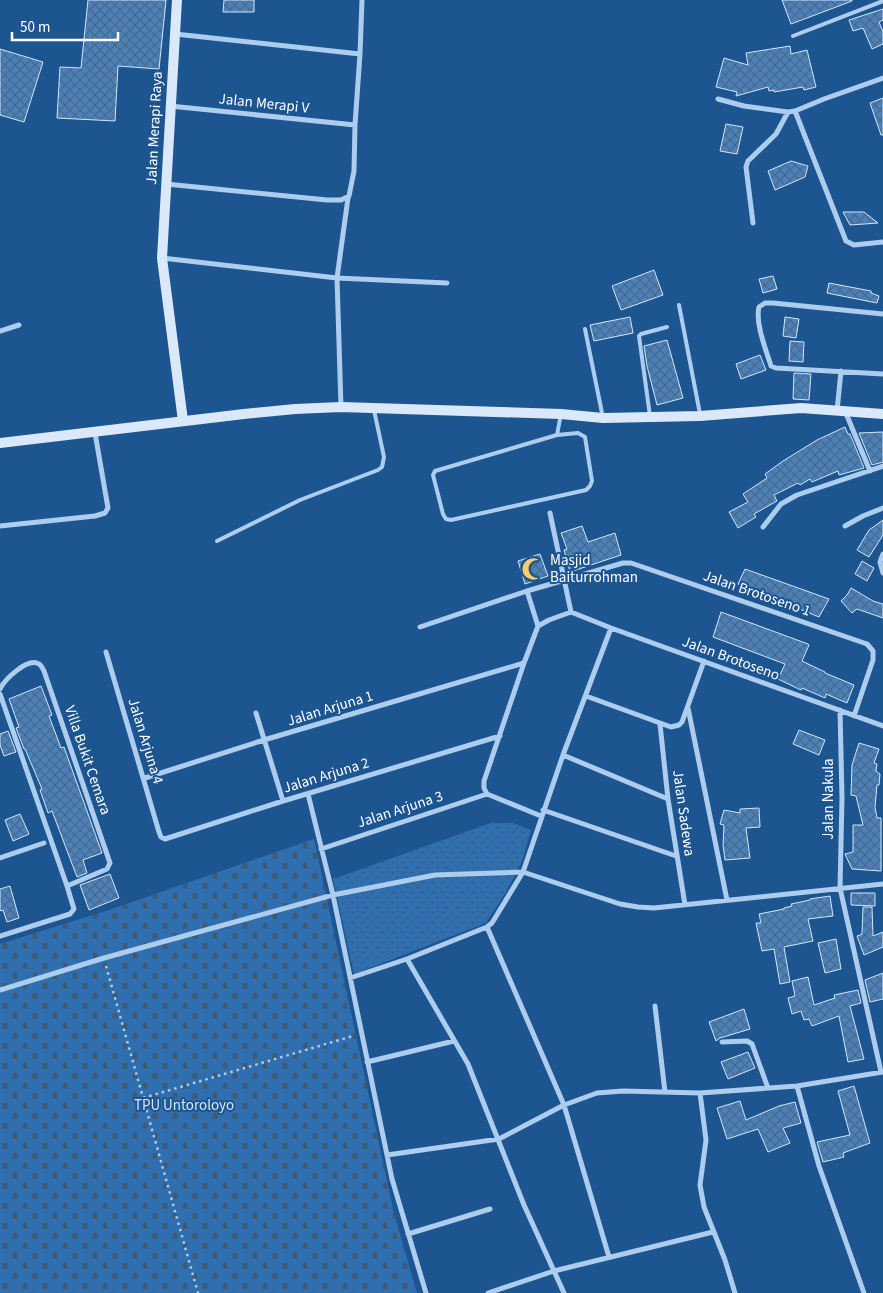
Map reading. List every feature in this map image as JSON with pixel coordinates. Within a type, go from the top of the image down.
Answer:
[{"type":"street","name":"Jalan Merapi Raya","points":[[177,0],[162,258],[183,421]]},
{"type":"street","points":[[340,407],[336,278],[354,171],[362,0]]},
{"type":"street","points":[[174,34],[360,54]]},
{"type":"street","points":[[718,99],[744,106],[788,112],[883,78]]},
{"type":"street","name":"Jalan Merapi V","points":[[170,106],[355,125]]},
{"type":"street","points":[[795,111],[846,241],[854,245],[883,242]]},
{"type":"street","points":[[752,223],[746,167],[748,161],[776,134],[788,112]]},
{"type":"street","points":[[165,184],[300,199],[341,200],[348,198]]},
{"type":"street","points":[[162,258],[336,278],[447,283]]},
{"type":"street","points":[[883,314],[773,303],[765,303],[759,308],[759,325],[771,366],[776,368],[883,374]]},
{"type":"street","points":[[0,331],[19,325]]},
{"type":"street","points":[[841,371],[841,411],[870,471]]},
{"type":"street","points":[[0,443],[294,409],[340,407],[561,414],[603,418],[700,416],[801,408],[883,414]]},
{"type":"street","points":[[0,526],[94,516],[105,513],[108,508],[95,433]]},
{"type":"street","points":[[763,527],[781,504],[797,495],[883,466]]},
{"type":"street","points":[[845,526],[883,508]]},
{"type":"street","points":[[538,626],[571,612],[550,513]]},
{"type":"street","points":[[883,554],[880,562],[883,573]]},
{"type":"street","name":"Jalan Brotoseno 1","points":[[420,628],[527,591],[623,563],[631,563],[866,644],[873,650],[873,660],[854,716]]},
{"type":"street","points":[[527,591],[538,626],[485,774],[484,788],[487,794],[676,856]]},
{"type":"street","name":"Jalan Brotoseno","points":[[571,612],[610,628],[883,726]]},
{"type":"street","points":[[350,978],[407,959],[492,923],[523,872],[542,813],[610,628]]},
{"type":"street","name":"Jalan Arjuna 4","points":[[106,652],[161,837]]},
{"type":"street","points":[[586,696],[660,724],[671,727],[679,725],[688,708],[704,661]]},
{"type":"street","name":"Villa Bukit Cemara","points":[[0,689],[8,677],[18,669],[37,663],[44,671],[110,861],[110,866],[107,869],[67,886]]},
{"type":"street","name":"Jalan Arjuna 1","points":[[144,778],[264,740],[524,663]]},
{"type":"street","points":[[0,694],[74,904],[72,912],[0,936]]},
{"type":"street","points":[[688,708],[727,900]]},
{"type":"street","name":"Jalan Nakula","points":[[840,710],[842,798],[840,888],[882,1072]]},
{"type":"street","points":[[256,713],[283,801]]},
{"type":"street","name":"Jalan Sadewa","points":[[660,724],[668,799],[685,904]]},
{"type":"street","name":"Jalan Arjuna 2","points":[[161,837],[165,839],[170,838],[283,801],[500,736]]},
{"type":"street","points":[[563,755],[668,799]]},
{"type":"street","points":[[308,794],[333,895],[387,1155],[426,1293]]},
{"type":"street","name":"Jalan Arjuna 3","points":[[322,849],[487,794]]},
{"type":"street","points":[[0,858],[44,844]]},
{"type":"street","points":[[0,990],[104,958],[333,895],[435,875],[523,872],[620,904],[654,908],[883,884]]},
{"type":"street","points":[[486,927],[564,1105],[609,1257]]},
{"type":"street","points":[[407,959],[468,1064],[524,1205],[564,1293]]},
{"type":"street","points":[[655,1006],[665,1092]]},
{"type":"street","points":[[367,1062],[454,1041]]},
{"type":"street","points":[[722,1042],[748,1041],[752,1044],[768,1088]]},
{"type":"street","points":[[387,1155],[499,1139],[564,1105],[603,1092],[700,1093],[797,1086],[882,1072]]},
{"type":"street","points":[[797,1086],[819,1166],[864,1293]]},
{"type":"street","points":[[700,1093],[706,1140],[700,1185],[704,1207],[736,1293]]},
{"type":"street","points":[[408,1234],[490,1209]]},
{"type":"street","points":[[488,1293],[609,1257],[713,1232]]},
{"type":"lane","points":[[793,36],[883,1]]},
{"type":"lane","points":[[680,306],[700,416]]},
{"type":"lane","points":[[650,418],[639,336],[668,327]]},
{"type":"lane","points":[[585,329],[603,418]]},
{"type":"lane","points":[[217,541],[300,500],[373,472],[382,466],[384,457],[374,408]]},
{"type":"lane","points":[[557,435],[561,414]]},
{"type":"lane","points":[[578,432],[585,437],[592,481],[586,490],[451,520],[443,514],[433,475],[435,470],[557,435],[578,432]]},
{"type":"path","points":[[104,958],[198,1293]]},
{"type":"path","points":[[143,1098],[362,1034]]},
{"type":"green space","points":[[491,823],[513,823],[531,830],[522,861],[506,892],[486,923],[354,974],[333,879]]},
{"type":"green space","name":"TPU Untoroloyo","points":[[314,839],[394,1214],[417,1293],[0,1293],[0,944],[112,909]]},
{"type":"building","points":[[88,0],[166,0],[159,69],[118,66],[115,121],[57,118],[60,67],[81,68]]},
{"type":"building","points":[[224,0],[254,0],[254,12],[223,12]]},
{"type":"building","points":[[782,0],[852,0],[852,1],[791,24]]},
{"type":"building","points":[[883,9],[883,20],[879,22],[883,32],[883,44],[872,49],[863,28],[853,31],[849,20]]},
{"type":"building","points":[[790,46],[791,54],[807,50],[816,87],[804,90],[803,87],[774,92],[774,90],[769,91],[768,87],[736,96],[737,92],[716,87],[724,58],[748,65],[746,53]]},
{"type":"building","points":[[0,49],[43,62],[24,122],[0,115]]},
{"type":"building","points":[[883,98],[883,135],[881,135],[870,103]]},
{"type":"building","points":[[726,124],[743,127],[737,154],[720,151]]},
{"type":"building","points":[[791,161],[808,166],[805,177],[775,190],[768,171]]},
{"type":"building","points":[[843,212],[864,212],[878,223],[850,225]]},
{"type":"building","points":[[654,270],[663,295],[621,310],[612,286]]},
{"type":"building","points":[[773,276],[777,289],[763,293],[759,279]]},
{"type":"building","points":[[829,283],[871,291],[871,293],[879,296],[877,303],[827,293]]},
{"type":"building","points":[[630,317],[633,333],[594,341],[590,325]]},
{"type":"building","points":[[785,317],[799,319],[796,338],[783,336]]},
{"type":"building","points":[[667,340],[683,398],[657,405],[644,346]]},
{"type":"building","points":[[790,341],[804,342],[803,362],[789,361]]},
{"type":"building","points":[[760,355],[766,370],[741,379],[736,364]]},
{"type":"building","points":[[794,373],[811,374],[809,400],[793,399]]},
{"type":"building","points":[[845,427],[848,434],[850,434],[864,468],[839,475],[838,471],[812,482],[810,479],[800,485],[798,483],[774,495],[777,501],[754,514],[756,517],[738,528],[729,512],[748,502],[743,494],[767,478],[765,474],[783,461],[817,440]]},
{"type":"building","points":[[883,432],[883,462],[872,465],[859,433]]},
{"type":"building","points":[[883,520],[883,535],[869,557],[857,550],[869,530]]},
{"type":"building","points":[[582,526],[588,542],[615,533],[621,555],[570,572],[564,550],[567,549],[561,533]]},
{"type":"building","name":"Masjid Baiturrohman","points":[[540,554],[548,576],[525,584],[518,561]]},
{"type":"building","points":[[862,561],[874,568],[867,581],[855,574]]},
{"type":"building","points":[[745,569],[829,599],[819,617],[738,584]]},
{"type":"building","points":[[851,588],[873,601],[883,604],[883,618],[857,609],[852,613],[841,601]]},
{"type":"building","points":[[721,612],[808,644],[802,661],[854,685],[847,703],[826,694],[825,698],[802,688],[801,690],[778,679],[785,664],[713,637]]},
{"type":"building","points":[[41,686],[52,715],[49,716],[61,748],[64,747],[102,853],[83,860],[87,873],[77,877],[52,811],[48,813],[40,790],[42,789],[16,728],[19,727],[9,699]]},
{"type":"building","points":[[799,730],[825,740],[819,755],[793,744]]},
{"type":"building","points":[[8,731],[16,752],[4,756],[0,745],[0,734]]},
{"type":"building","points":[[859,743],[879,749],[874,763],[877,764],[876,771],[880,774],[875,807],[877,818],[881,818],[881,871],[852,869],[845,854],[853,852],[853,825],[863,825],[856,796],[851,795],[852,765]]},
{"type":"building","points":[[759,808],[760,827],[746,828],[750,858],[725,860],[723,845],[724,825],[720,824],[724,810],[740,813],[740,809]]},
{"type":"building","points":[[20,814],[29,834],[13,841],[5,820]]},
{"type":"building","points":[[110,874],[119,898],[89,910],[80,885]]},
{"type":"building","points":[[10,886],[19,918],[7,922],[3,910],[0,911],[0,889]]},
{"type":"building","points":[[851,893],[875,893],[875,906],[851,905]]},
{"type":"building","points":[[830,896],[833,916],[808,919],[813,941],[784,947],[790,982],[780,984],[774,949],[762,951],[756,923],[761,923],[759,914],[784,909],[792,906],[791,904],[810,899]]},
{"type":"building","points":[[863,907],[872,907],[873,936],[883,932],[883,947],[864,955],[857,936],[862,934]]},
{"type":"building","points":[[836,939],[841,969],[825,973],[818,943]]},
{"type":"building","points":[[883,973],[883,999],[870,1002],[865,980]]},
{"type":"building","points":[[808,977],[814,1005],[835,998],[834,995],[858,990],[861,1003],[850,1006],[864,1059],[848,1062],[839,1016],[812,1026],[809,1019],[804,1020],[801,1011],[792,1014],[788,998],[795,996],[792,981]]},
{"type":"building","points":[[744,1009],[750,1029],[716,1041],[709,1022]]},
{"type":"building","points":[[748,1052],[755,1068],[728,1079],[721,1062]]},
{"type":"building","points":[[854,1086],[870,1143],[843,1153],[844,1157],[823,1162],[817,1142],[850,1135],[838,1091]]},
{"type":"building","points":[[740,1101],[746,1120],[779,1106],[795,1102],[801,1123],[783,1128],[790,1143],[768,1152],[758,1129],[727,1139],[717,1108]]},
{"type":"place","name":"Masjid Baiturrohman","points":[[533,569]]}]
